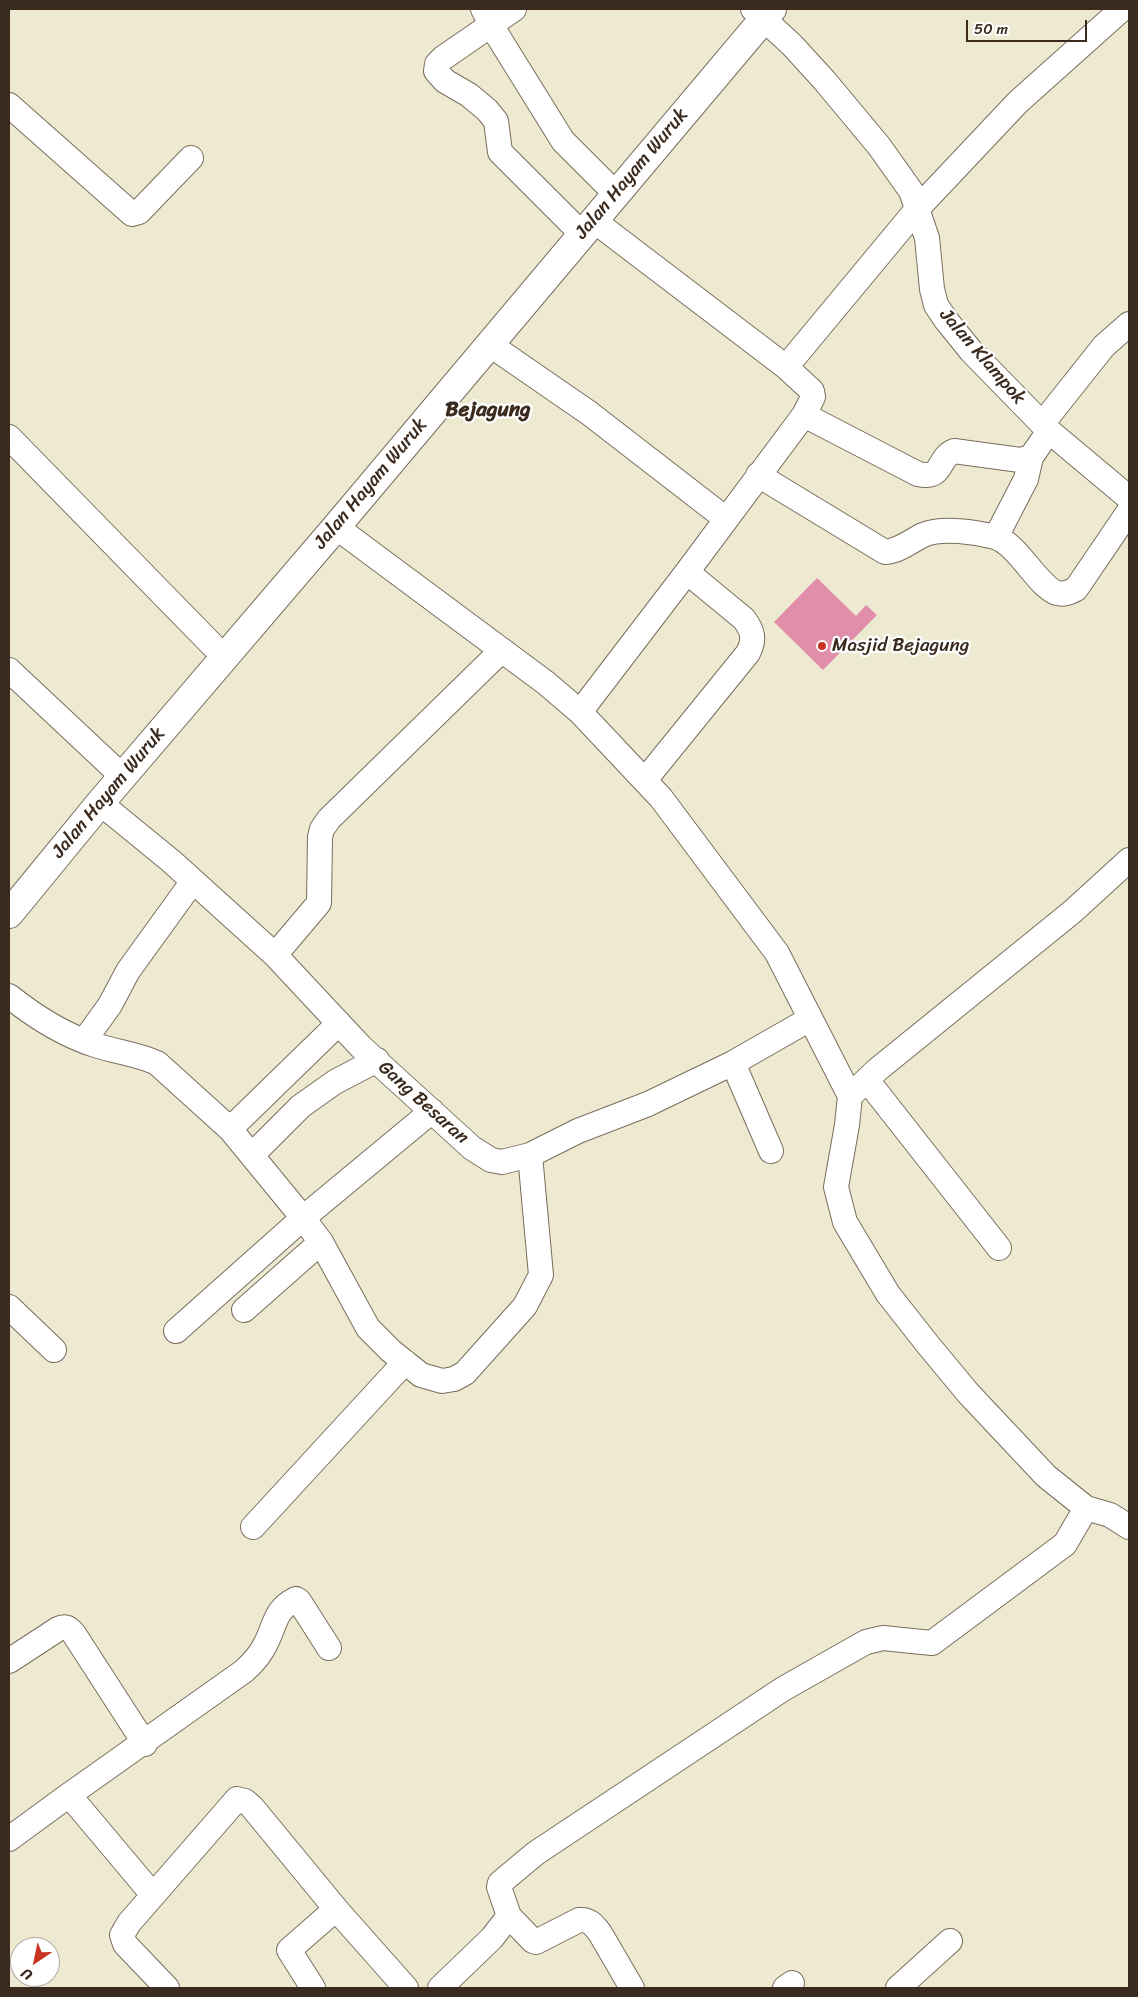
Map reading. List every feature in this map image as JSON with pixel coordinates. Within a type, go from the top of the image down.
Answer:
[{"type":"main road","name":"Jalan Hayam Wuruk","points":[[9,914],[122,776],[336,527],[616,194],[763,12]]},
{"type":"street","points":[[514,9],[487,17],[437,64],[436,71],[445,81],[469,95],[487,110],[496,121],[500,152],[588,227],[786,367],[812,391],[813,397],[804,415],[580,712]]},
{"type":"street","points":[[786,367],[918,208],[1018,102],[1122,9]]},
{"type":"street","name":"Jalan Klampok","points":[[763,12],[824,80],[879,146],[911,191],[927,238],[932,289],[936,305],[946,320],[971,351],[1046,427],[1129,498]]},
{"type":"street","points":[[487,17],[563,141],[616,194]]},
{"type":"street","points":[[9,105],[132,214],[139,212],[191,158]]},
{"type":"street","points":[[996,537],[1026,479],[1031,458],[1046,427],[1104,346],[1129,324]]},
{"type":"street","points":[[489,344],[589,413],[726,519]]},
{"type":"street","points":[[804,415],[918,474],[928,476],[935,473],[950,453],[954,451],[1020,460],[1031,458]]},
{"type":"street","points":[[9,437],[224,657]]},
{"type":"street","points":[[758,474],[885,552],[892,552],[926,534],[956,531],[996,537],[1013,550],[1048,588],[1058,593],[1076,590],[1129,511]]},
{"type":"street","points":[[336,527],[546,683],[580,712],[661,798],[777,953],[850,1096],[848,1125],[836,1187],[845,1222],[888,1294],[968,1393],[1046,1476],[1086,1508],[1110,1515],[1129,1528]]},
{"type":"street","points":[[645,780],[748,653],[752,645],[751,628],[744,619],[687,572]]},
{"type":"street","points":[[275,955],[319,903],[320,837],[322,829],[329,819],[502,650]]},
{"type":"street","points":[[9,670],[122,776]]},
{"type":"street","name":"Gang Besaran","points":[[100,803],[193,881],[275,955],[377,1060],[472,1148],[491,1160],[502,1162],[530,1155],[578,1131],[648,1104],[733,1063],[810,1019]]},
{"type":"street","points":[[850,1096],[1072,912],[1129,860]]},
{"type":"street","points":[[84,1041],[110,1005],[128,971],[193,881]]},
{"type":"street","points":[[9,996],[28,1011],[84,1041],[126,1054],[143,1056],[157,1063],[230,1129],[303,1218],[320,1242],[368,1328],[405,1362],[431,1379],[442,1381],[454,1379],[465,1372],[525,1306],[541,1275],[530,1155]]},
{"type":"street","points":[[230,1129],[339,1023]]},
{"type":"street","points":[[252,1155],[301,1106],[335,1082],[377,1060]]},
{"type":"street","points":[[733,1063],[771,1151]]},
{"type":"street","points":[[867,1080],[1000,1248]]},
{"type":"street","points":[[176,1331],[303,1218],[432,1111]]},
{"type":"street","points":[[244,1310],[320,1242]]},
{"type":"street","points":[[9,1308],[54,1350]]},
{"type":"street","points":[[253,1527],[405,1362]]},
{"type":"street","points":[[632,1988],[600,1932],[593,1924],[586,1919],[578,1920],[536,1942],[533,1941],[509,1916],[499,1887],[500,1883],[536,1853],[783,1689],[866,1642],[883,1638],[932,1643],[1065,1544],[1086,1508]]},
{"type":"street","points":[[9,1839],[239,1676],[251,1665],[266,1644],[277,1614],[293,1600],[299,1601],[328,1648]]},
{"type":"street","points":[[9,1661],[63,1626],[67,1627],[74,1634],[145,1744]]},
{"type":"street","points":[[69,1796],[153,1895]]},
{"type":"street","points":[[167,1988],[124,1944],[122,1935],[129,1923],[233,1801],[239,1799],[252,1807],[336,1909],[406,1988]]},
{"type":"street","points":[[314,1988],[289,1950],[336,1909]]},
{"type":"street","points":[[440,1988],[492,1938],[509,1916]]},
{"type":"street","points":[[898,1988],[950,1941]]},
{"type":"building","name":"Masjid Bejagung","points":[[817,578],[856,616],[866,605],[877,615],[823,670],[774,622]]},
{"type":"place","name":"Masjid Bejagung","points":[[822,646]]},
{"type":"district","name":"Bejagung","points":[[488,411]]}]
